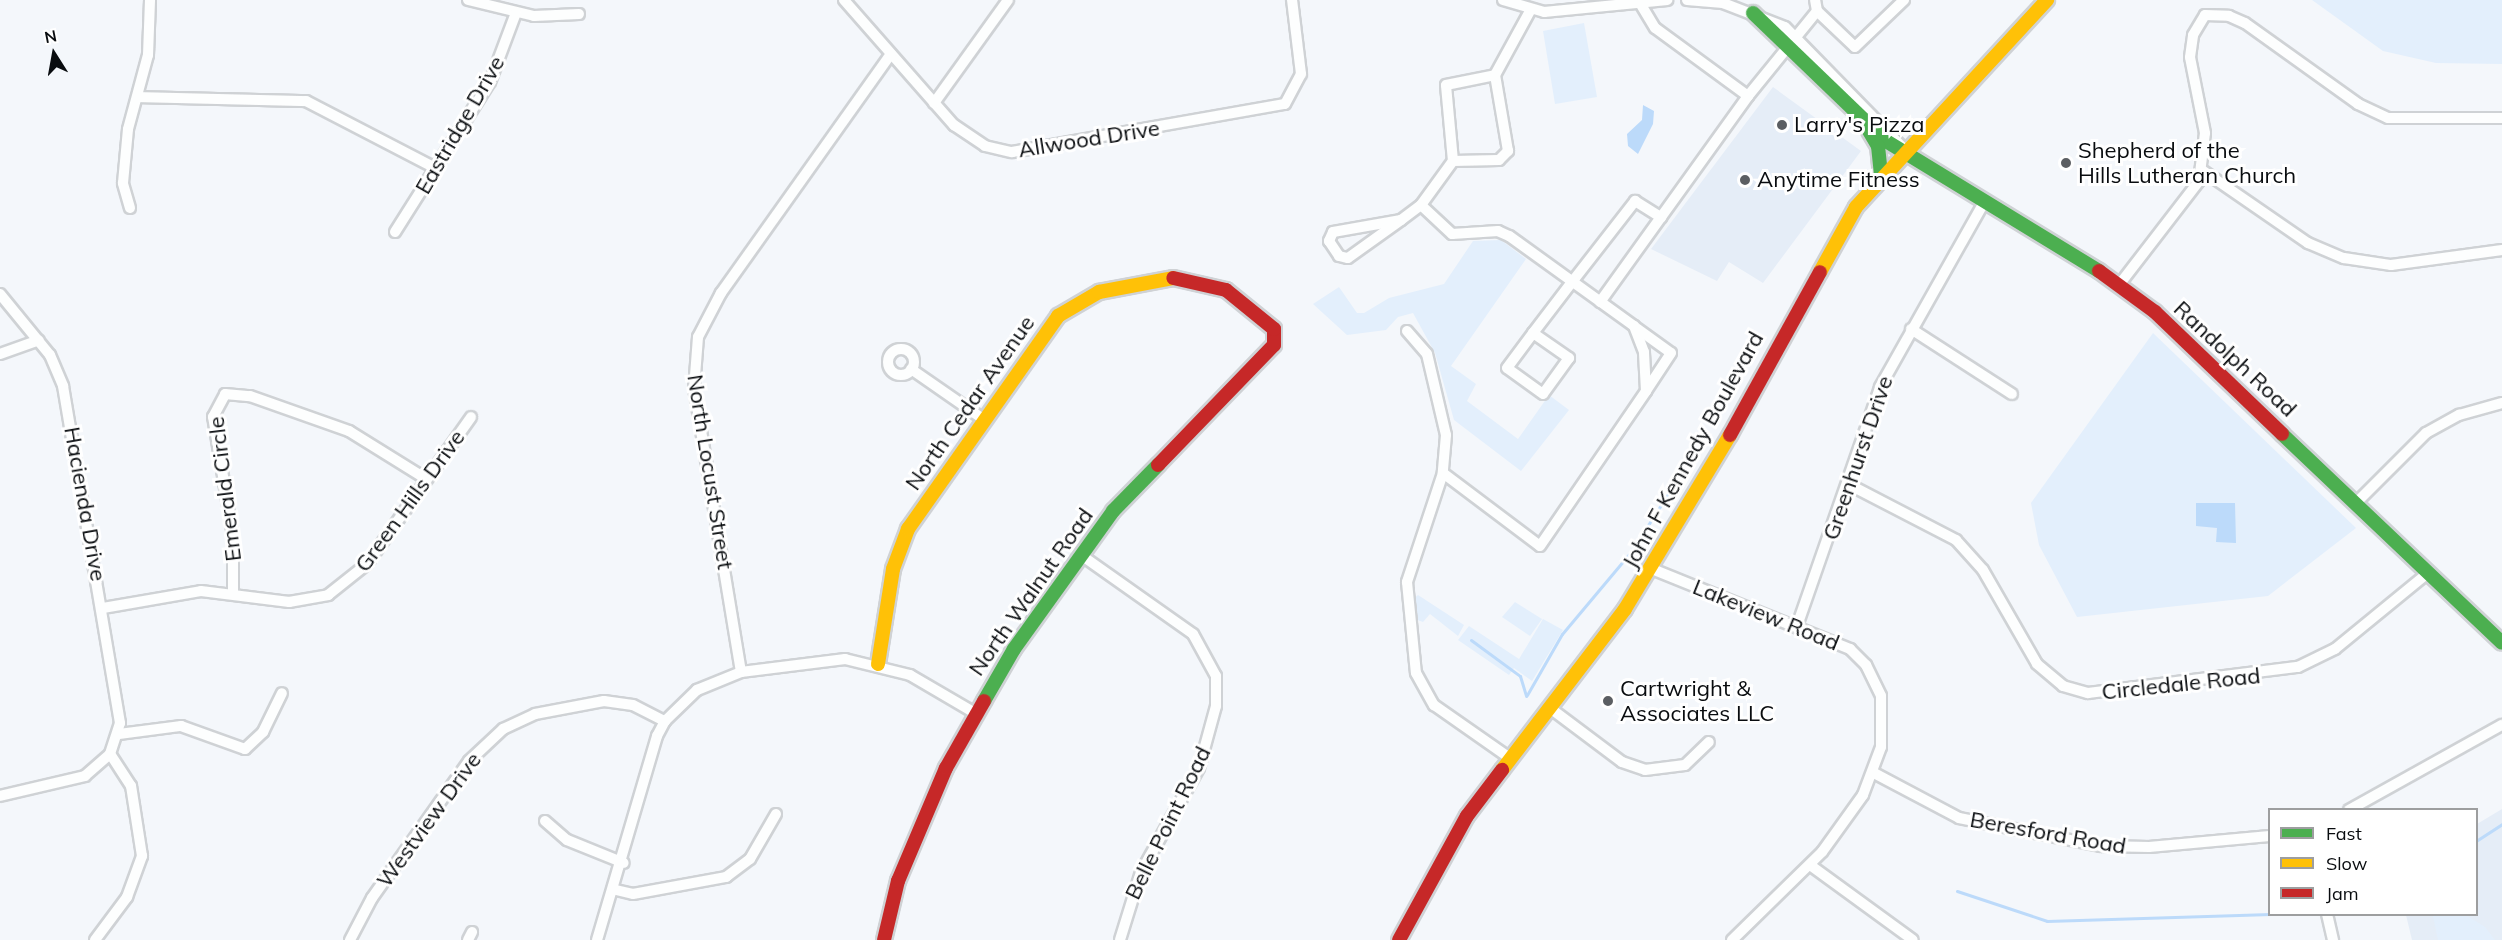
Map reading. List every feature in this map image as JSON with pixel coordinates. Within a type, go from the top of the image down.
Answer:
[{"type":"street","points":[[130,208],[124,172],[128,129],[140,97],[150,38],[150,0]]},
{"type":"street","points":[[468,0],[516,13],[579,14]]},
{"type":"street","name":"Allwood Drive","points":[[844,0],[934,103],[972,139],[1012,152],[1273,109],[1292,97],[1301,74],[1292,0]]},
{"type":"street","points":[[934,103],[1008,0]]},
{"type":"street","points":[[1503,0],[1530,11],[1667,0]]},
{"type":"street","name":"Randolph Road","points":[[1687,0],[1753,13],[1790,40],[1905,150]]},
{"type":"street","points":[[1600,302],[1816,5],[1855,47],[1904,0]]},
{"type":"street","name":"John F Kennedy Boulevard","points":[[1399,940],[1449,844],[1652,569],[1838,234],[1881,176],[2047,0]]},
{"type":"street","points":[[1640,3],[1655,28],[1748,96]]},
{"type":"street","points":[[1454,161],[1499,160],[1508,151],[1495,75],[1530,11]]},
{"type":"street","name":"Eastridge Drive","points":[[395,232],[490,82],[516,13]]},
{"type":"street","points":[[2119,285],[2190,199],[2202,171],[2205,133],[2190,57],[2198,23],[2210,14],[2245,24],[2358,104],[2388,118],[2502,118]]},
{"type":"street","name":"Randolph Road","points":[[1790,40],[1866,126],[2119,285],[2356,503],[2428,573],[2500,637]]},
{"type":"street","name":"North Locust Street","points":[[741,672],[694,389],[698,337],[721,293],[891,54]]},
{"type":"street","points":[[1401,220],[1332,232],[1329,241],[1339,256],[1348,258],[1401,220],[1421,205],[1454,161],[1444,100],[1446,85],[1495,75]]},
{"type":"street","points":[[140,97],[306,101],[435,168]]},
{"type":"street","points":[[1866,126],[1878,147],[1881,176]]},
{"type":"street","points":[[2202,171],[2308,243],[2344,258],[2391,265],[2502,250]]},
{"type":"street","points":[[1533,333],[1569,358],[1543,394],[1507,368],[1533,333],[1572,282],[1635,201],[1661,217]]},
{"type":"street","name":"Greenhurst Drive","points":[[1797,626],[1880,387],[1985,201]]},
{"type":"street","points":[[1421,205],[1459,236],[1498,231],[1509,236],[1671,353],[1540,546],[1443,473]]},
{"type":"street","name":"North Cedar Avenue","points":[[878,664],[900,549],[982,419],[1043,331],[1071,306],[1099,292],[1151,280],[1186,279],[1226,290],[1265,319]]},
{"type":"street","name":"Hacienda Drive","points":[[0,294],[39,340],[63,386],[120,707],[119,735]]},
{"type":"street","name":"North Walnut Road","points":[[884,940],[898,881],[975,713],[1081,555],[1141,479],[1274,345],[1277,334],[1265,319]]},
{"type":"street","points":[[1634,326],[1644,352],[1646,391]]},
{"type":"street","points":[[1911,329],[2013,394]]},
{"type":"street","points":[[1407,331],[1427,354],[1444,412],[1443,473],[1407,582],[1416,673],[1434,705],[1511,759]]},
{"type":"street","points":[[0,354],[39,340]]},
{"type":"street","points":[[912,369],[982,419]]},
{"type":"street","name":"Emerald Circle","points":[[234,593],[233,536],[213,417],[225,394],[250,396],[350,431],[426,479]]},
{"type":"street","points":[[2356,503],[2426,433],[2459,415],[2502,403]]},
{"type":"street","name":"Green Hills Drive","points":[[103,608],[181,592],[234,593],[304,601],[342,588],[367,564],[471,417]]},
{"type":"street","name":"Circledale Road","points":[[1848,484],[1956,540],[1983,570],[2037,664],[2055,681],[2088,693],[2298,667],[2336,649],[2428,573]]},
{"type":"street","name":"Belle Point Road","points":[[1081,555],[1193,634],[1216,676],[1216,706],[1199,768],[1141,872],[1120,940]]},
{"type":"street","name":"Lakeview Road","points":[[1652,569],[1850,649],[1871,672],[1883,720],[1874,773],[1845,823],[1810,865],[1732,940]]},
{"type":"street","points":[[597,940],[624,863],[653,749],[665,721],[697,690],[741,672],[821,660],[878,664],[922,681],[975,713]]},
{"type":"street","points":[[0,796],[79,779],[110,754],[119,735],[188,727],[242,749],[263,732],[282,693]]},
{"type":"street","name":"Westview Drive","points":[[350,940],[372,898],[465,766],[503,729],[535,714],[604,701],[633,705],[665,721]]},
{"type":"street","points":[[1550,708],[1638,769],[1675,769],[1710,742]]},
{"type":"street","points":[[2353,808],[2502,725]]},
{"type":"street","points":[[95,940],[126,897],[142,856],[131,786],[110,754]]},
{"type":"street","name":"Beresford Road","points":[[1874,773],[1959,818],[2092,844],[2149,848],[2268,836]]},
{"type":"street","points":[[616,890],[633,894],[732,874],[761,843],[776,814]]},
{"type":"street","points":[[545,821],[567,840],[624,863]]},
{"type":"street","points":[[1810,865],[1913,940]]},
{"type":"street","points":[[2327,916],[2333,940]]},
{"type":"shaded area","points":[[2312,0],[2502,0],[2502,64],[2436,63],[2383,51]]},
{"type":"shaded area","points":[[1584,23],[1597,97],[1555,104],[1543,31]]},
{"type":"shaded area","points":[[1773,87],[1861,151],[1763,283],[1729,262],[1717,281],[1651,249]]},
{"type":"shaded area","points":[[1501,240],[1526,259],[1451,366],[1476,384],[1467,401],[1518,439],[1549,395],[1569,410],[1521,471],[1454,420],[1435,353],[1413,313],[1398,317],[1386,330],[1347,335],[1313,304],[1339,287],[1357,313],[1364,313],[1389,298],[1444,284],[1473,241]]},
{"type":"shaded area","points":[[2153,333],[2356,528],[2268,596],[2077,617],[2039,545],[2031,503]]},
{"type":"shaded area","points":[[1418,595],[1464,625],[1458,636],[1430,614],[1423,622],[1412,618],[1411,601]]},
{"type":"shaded area","points":[[1515,602],[1542,619],[1530,636],[1502,617]]},
{"type":"shaded area","points":[[1543,619],[1563,630],[1532,681],[1514,668],[1509,675],[1458,640],[1469,626],[1519,659]]},
{"type":"shaded area","points":[[2502,809],[2502,940],[2412,940],[2406,916],[2478,916],[2478,823]]},
{"type":"shaded area","points":[[2433,916],[2468,916],[2485,927],[2495,940],[2438,940]]},
{"type":"water","points":[[1643,105],[1654,111],[1653,124],[1638,154],[1628,146],[1627,134],[1642,120]]},
{"type":"water","points":[[2196,503],[2235,503],[2236,543],[2216,542],[2217,528],[2196,526]]},
{"type":"waterway","points":[[1527,695],[1562,634],[1630,553],[1679,477]]},
{"type":"waterway","points":[[1471,640],[1520,676],[1526,696]]},
{"type":"waterway","points":[[2478,840],[2502,824]]},
{"type":"waterway","points":[[1957,891],[2047,921],[2268,914]]},
{"type":"traffic: fast","points":[[1753,13],[1886,141],[2099,271]]},
{"type":"traffic: fast","points":[[1869,131],[1878,146],[1881,176]]},
{"type":"traffic: fast","points":[[2282,434],[2502,643]]},
{"type":"traffic: fast","points":[[984,701],[1014,649],[1113,511],[1158,465]]},
{"type":"traffic: slow","points":[[1820,272],[1856,207],[2047,0]]},
{"type":"traffic: slow","points":[[878,664],[893,569],[908,529],[1058,316],[1099,292],[1173,278]]},
{"type":"traffic: slow","points":[[1502,770],[1625,609],[1730,435]]},
{"type":"traffic: jam","points":[[2099,271],[2155,312],[2282,434]]},
{"type":"traffic: jam","points":[[1730,435],[1820,272]]},
{"type":"traffic: jam","points":[[1158,465],[1274,345],[1274,329],[1226,290],[1173,278]]},
{"type":"traffic: jam","points":[[884,940],[898,881],[946,768],[984,701]]},
{"type":"traffic: jam","points":[[1399,940],[1467,816],[1502,770]]},
{"type":"place","name":"Larry's Pizza","points":[[1782,125]]},
{"type":"place","name":"Shepherd of the Hills Lutheran Church","points":[[2066,163]]},
{"type":"place","name":"Anytime Fitness","points":[[1745,180]]},
{"type":"place","name":"Cartwright & Associates LLC","points":[[1608,701]]}]
